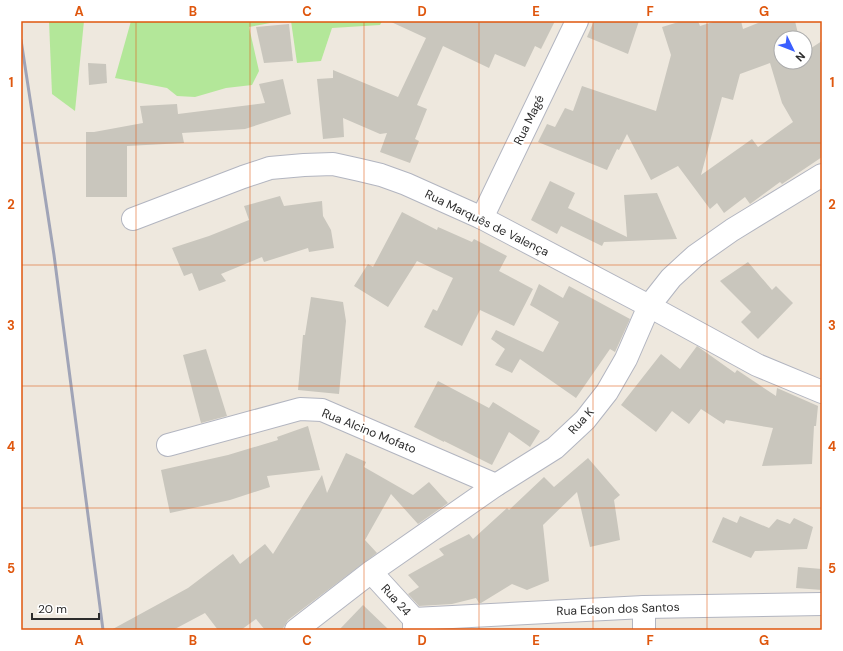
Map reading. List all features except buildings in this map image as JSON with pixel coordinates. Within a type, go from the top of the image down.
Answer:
[{"type":"street","name":"Rua Magé","points":[[482,218],[576,21]]},
{"type":"street","name":"Rua Marquês de Valença","points":[[133,219],[270,168],[333,164],[381,175],[406,184],[482,218],[758,365],[822,392]]},
{"type":"street","name":"Rua K","points":[[296,630],[371,572],[496,485],[555,448],[585,420],[606,392],[626,359],[649,306],[671,278],[695,256],[732,230],[822,175]]},
{"type":"street","name":"Rua Alcino Mofato","points":[[168,445],[300,409],[322,410],[496,485]]},
{"type":"street","name":"Rua 24","points":[[371,572],[414,625]]},
{"type":"street","name":"Rua Edson dos Santos","points":[[414,625],[644,607],[822,604]]},
{"type":"street","points":[[644,607],[644,630]]},
{"type":"green space","points":[[49,21],[84,21],[75,111],[52,94]]},
{"type":"green space","points":[[131,21],[281,21],[249,27],[259,71],[252,85],[226,88],[195,97],[177,96],[167,88],[115,78]]},
{"type":"green space","points":[[291,21],[382,21],[380,25],[332,28],[321,61],[297,63]]},
{"type":"railway","points":[[21,40],[54,255],[103,630]]}]
